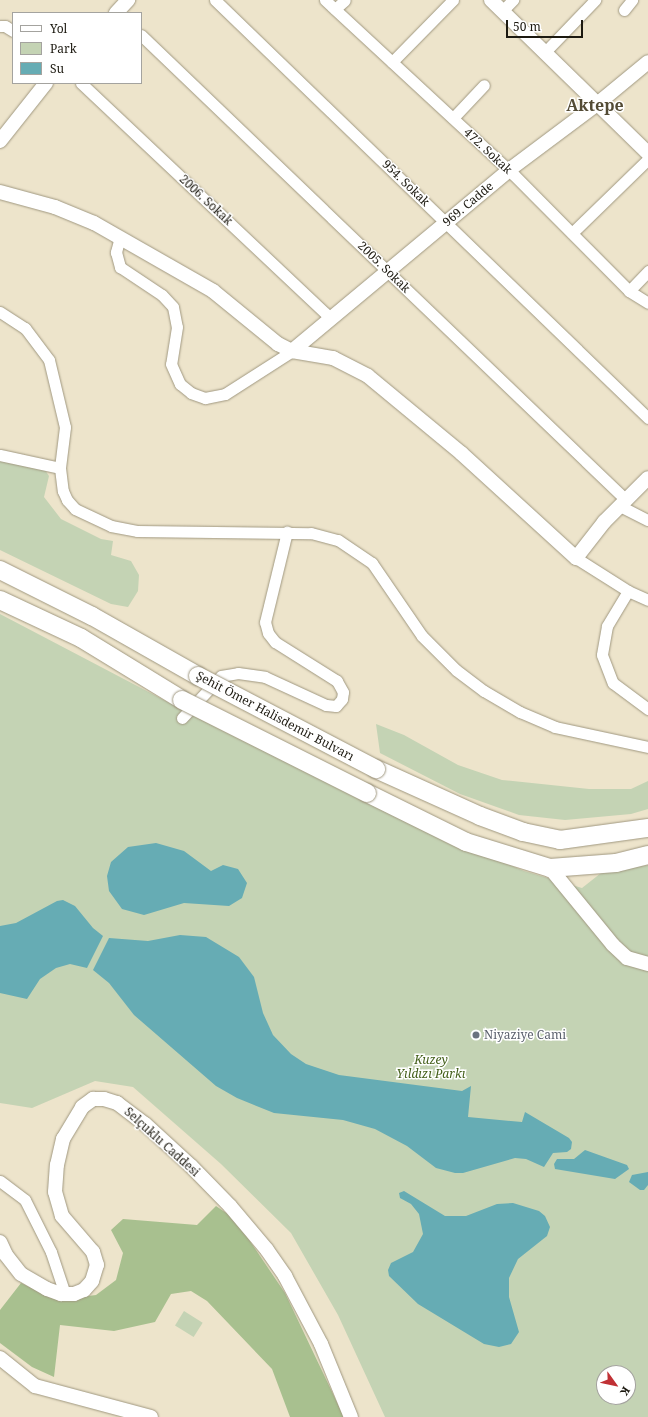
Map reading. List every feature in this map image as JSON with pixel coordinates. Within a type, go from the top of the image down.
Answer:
[{"type":"highway","name":"Şehit Ömer Halisdemir Bulvarı","points":[[0,570],[92,616],[198,676],[376,769],[480,816],[523,832],[560,840],[648,828]]},
{"type":"highway","points":[[0,600],[80,638],[182,700],[466,842],[550,868],[616,863],[648,855]]},
{"type":"street","points":[[118,12],[128,0]]},
{"type":"street","name":"954. Sokak","points":[[215,0],[447,222],[648,418]]},
{"type":"street","name":"472. Sokak","points":[[326,0],[508,170],[629,291],[648,303]]},
{"type":"street","points":[[335,9],[345,0]]},
{"type":"street","points":[[392,62],[453,0]]},
{"type":"street","points":[[491,0],[596,105],[648,153]]},
{"type":"street","points":[[502,12],[513,0]]},
{"type":"street","points":[[544,53],[595,0]]},
{"type":"street","points":[[624,10],[632,0]]},
{"type":"street","points":[[0,26],[5,26],[12,30]]},
{"type":"street","name":"2005. Sokak","points":[[142,36],[388,271],[623,503],[648,520]]},
{"type":"street","name":"969. Cadde","points":[[292,351],[508,170],[596,105],[648,62]]},
{"type":"street","points":[[0,141],[45,84]]},
{"type":"street","name":"2006. Sokak","points":[[82,84],[330,318]]},
{"type":"street","points":[[453,118],[484,84]]},
{"type":"street","points":[[572,233],[648,159]]},
{"type":"street","points":[[0,192],[54,207],[120,237],[213,291],[278,344],[292,351],[333,358],[368,376],[461,453],[576,558],[628,591],[648,600]]},
{"type":"street","points":[[120,237],[116,252],[120,267],[162,295],[173,307],[177,327],[172,364],[180,384],[191,393],[205,398],[225,394],[292,351]]},
{"type":"street","points":[[629,291],[648,271]]},
{"type":"street","points":[[0,312],[25,328],[49,360],[65,427],[60,468],[63,491],[67,500],[75,509],[111,526],[137,531],[288,532],[324,536],[362,554],[381,573],[414,627],[432,648],[456,670],[484,691],[520,712],[554,727],[648,747]]},
{"type":"street","points":[[0,455],[60,468]]},
{"type":"street","points":[[576,558],[623,503],[648,478]]},
{"type":"street","points":[[182,718],[221,676],[238,673],[265,677],[326,705],[336,706],[342,699],[343,692],[337,681],[276,642],[266,628],[265,622],[288,532]]},
{"type":"street","points":[[628,591],[607,626],[602,655],[613,682],[648,709]]},
{"type":"street","points":[[550,868],[577,904],[627,958],[648,964]]},
{"type":"street","name":"Selçuklu Caddesi","points":[[0,1242],[6,1255],[20,1274],[42,1287],[65,1294],[84,1290],[92,1281],[96,1264],[93,1252],[62,1216],[56,1192],[57,1165],[63,1139],[73,1119],[82,1107],[93,1099],[104,1099],[126,1108],[192,1166],[252,1230],[277,1263],[321,1344],[351,1417]]},
{"type":"street","points":[[0,1181],[25,1200],[51,1252],[65,1294]]},
{"type":"street","points":[[0,1358],[35,1386],[151,1417]]},
{"type":"green space","points":[[0,461],[43,467],[49,476],[44,497],[61,519],[101,539],[113,541],[111,555],[131,561],[139,575],[138,591],[128,607],[111,604],[0,550]]},
{"type":"green space","name":"Kuzey Yıldızı Parkı","points":[[0,614],[223,731],[438,835],[524,871],[582,888],[601,873],[648,865],[648,1417],[385,1417],[338,1315],[291,1233],[221,1164],[133,1087],[95,1081],[32,1108],[0,1103]]},
{"type":"green space","points":[[376,724],[404,735],[458,765],[502,780],[589,789],[631,789],[648,781],[648,809],[631,814],[565,820],[519,815],[460,794],[380,753]]},
{"type":"green space","points":[[216,1206],[235,1219],[285,1293],[344,1417],[290,1417],[272,1369],[207,1301],[191,1291],[171,1294],[155,1322],[114,1331],[60,1325],[54,1377],[32,1367],[0,1343],[0,1310],[21,1283],[58,1300],[96,1295],[116,1280],[123,1253],[111,1230],[123,1219],[197,1225]]},
{"type":"green space","points":[[184,1311],[203,1323],[194,1337],[175,1325]]},
{"type":"water","points":[[156,843],[184,851],[211,871],[223,865],[238,869],[247,883],[242,898],[229,906],[184,903],[144,915],[122,909],[109,891],[107,876],[111,862],[128,847]]},
{"type":"water","points":[[63,900],[75,906],[93,928],[103,936],[87,968],[70,964],[56,968],[40,979],[27,999],[0,993],[0,926],[16,923],[57,901]]},
{"type":"water","points":[[180,935],[206,937],[239,957],[254,977],[263,1013],[273,1035],[291,1054],[306,1064],[339,1075],[462,1091],[471,1086],[468,1117],[522,1122],[525,1112],[569,1138],[572,1142],[571,1149],[567,1152],[553,1153],[544,1167],[526,1159],[515,1158],[463,1173],[455,1173],[436,1168],[407,1146],[375,1129],[343,1120],[274,1113],[237,1098],[216,1086],[134,1015],[109,983],[93,970],[109,938],[148,941]]},
{"type":"water","points":[[585,1150],[627,1165],[629,1169],[615,1179],[555,1169],[554,1164],[557,1159],[574,1159]]},
{"type":"water","points":[[648,1172],[648,1185],[644,1190],[640,1190],[629,1182],[632,1175]]},
{"type":"water","points":[[404,1191],[445,1216],[466,1216],[497,1204],[513,1203],[539,1211],[545,1216],[550,1227],[547,1236],[518,1259],[509,1278],[509,1297],[519,1332],[511,1344],[499,1347],[484,1344],[418,1304],[389,1276],[388,1270],[391,1263],[413,1252],[423,1234],[419,1214],[411,1204],[400,1198],[399,1193]]},
{"type":"place","name":"Niyaziye Cami","points":[[476,1035]]},
{"type":"district","name":"Aktepe","points":[[595,105]]}]
